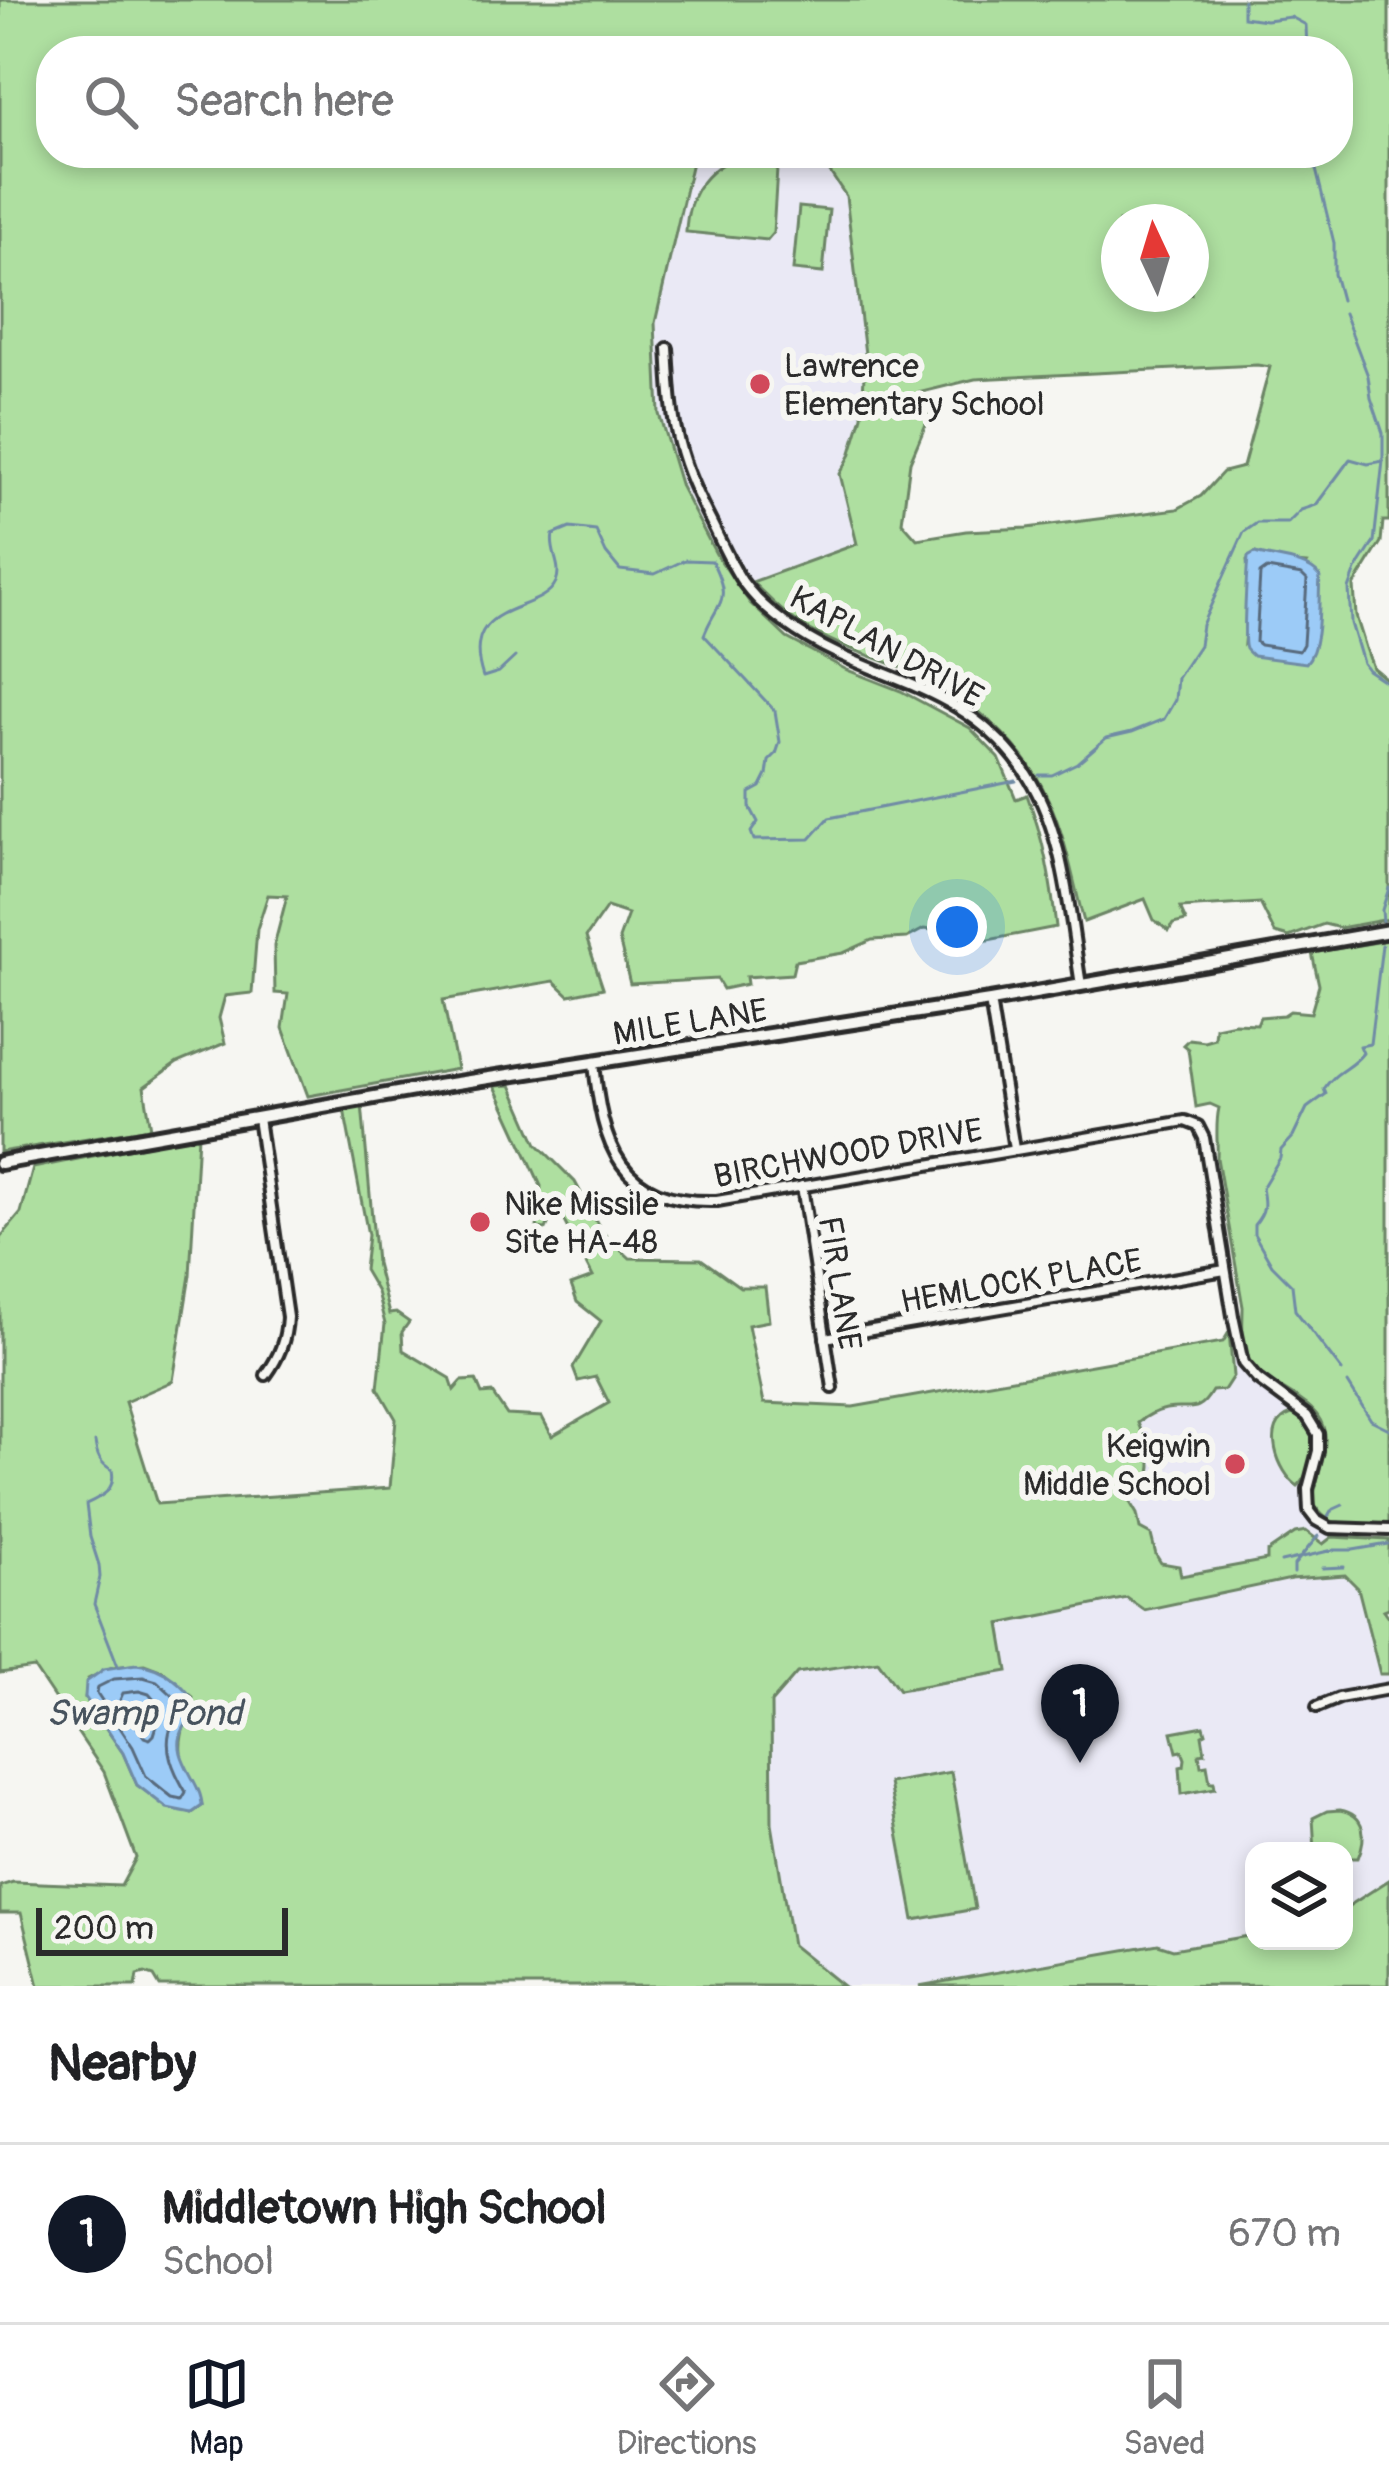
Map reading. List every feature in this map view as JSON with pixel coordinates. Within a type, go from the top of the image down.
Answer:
[{"type":"street","name":"KAPLAN DRIVE","points":[[668,348],[681,452],[745,584],[800,633],[963,711],[1024,770],[1054,837],[1082,986]]},
{"type":"street","name":"MILE LANE","points":[[0,1163],[437,1086],[990,1001],[1389,931]]},
{"type":"street","points":[[990,1001],[1014,1149]]},
{"type":"street","name":"BIRCHWOOD DRIVE","points":[[594,1064],[599,1112],[612,1151],[639,1181],[691,1202],[1186,1121],[1198,1126],[1204,1138],[1225,1270]]},
{"type":"street","points":[[258,1118],[286,1317],[278,1358],[266,1376]]},
{"type":"street","name":"FIR LANE","points":[[802,1186],[833,1388]]},
{"type":"street","points":[[1225,1270],[1243,1363],[1307,1415],[1318,1430],[1307,1498],[1312,1516],[1339,1529],[1389,1530]]},
{"type":"street","name":"HEMLOCK PLACE","points":[[826,1338],[1225,1270]]},
{"type":"street","points":[[1317,1708],[1339,1698],[1389,1689]]},
{"type":"shaded area","name":"Lawrence Elementary School","points":[[691,168],[827,168],[846,196],[865,354],[862,416],[840,474],[857,544],[752,582],[731,576],[681,487],[659,414],[655,323]]},
{"type":"shaded area","name":"Keigwin Middle School","points":[[1247,1355],[1260,1373],[1308,1407],[1322,1423],[1325,1445],[1313,1501],[1319,1514],[1344,1524],[1346,1538],[1333,1537],[1323,1544],[1311,1537],[1268,1560],[1181,1576],[1156,1555],[1151,1536],[1140,1529],[1127,1499],[1142,1490],[1148,1447],[1137,1422],[1168,1408],[1194,1408],[1212,1391],[1224,1390],[1232,1376],[1231,1359]]},
{"type":"shaded area","points":[[1345,1575],[1358,1587],[1380,1674],[1389,1674],[1389,1880],[1353,1903],[1353,1842],[1245,1842],[1245,1937],[1173,1949],[1157,1944],[919,1986],[843,1986],[792,1945],[772,1824],[771,1702],[797,1673],[878,1661],[899,1690],[1007,1671],[999,1625],[1128,1598]]},
{"type":"green space","points":[[0,0],[1389,0],[1389,521],[1383,521],[1381,542],[1354,586],[1356,616],[1373,668],[1389,681],[1389,919],[1340,928],[1324,924],[1289,937],[1275,933],[1260,903],[1180,908],[1186,921],[1173,924],[1169,931],[1154,920],[1145,899],[1084,922],[1054,814],[1037,778],[1008,739],[972,707],[931,681],[806,628],[752,582],[857,544],[840,474],[862,416],[865,354],[846,196],[827,168],[1353,168],[1353,36],[36,36],[36,168],[691,168],[655,323],[659,414],[681,487],[716,554],[750,603],[787,638],[970,728],[999,758],[1016,799],[1027,795],[1033,811],[1056,927],[973,943],[958,933],[924,929],[907,938],[872,940],[843,953],[795,961],[792,974],[746,977],[747,984],[723,989],[717,979],[630,984],[619,939],[628,914],[607,907],[586,937],[603,988],[569,995],[554,981],[443,1000],[457,1069],[308,1096],[283,1028],[288,994],[275,993],[274,946],[287,896],[268,895],[257,929],[252,993],[225,996],[219,1018],[225,1043],[177,1063],[144,1087],[151,1128],[0,1152]],"holes":[[[1270,367],[1243,467],[1223,472],[1201,496],[1177,509],[917,539],[902,522],[910,462],[929,417],[918,393],[975,379]],[[1255,553],[1307,564],[1244,643],[1247,561]]]},
{"type":"green space","points":[[717,168],[777,168],[773,233],[767,240],[686,232],[696,192]]},
{"type":"green space","points":[[799,207],[829,210],[823,273],[793,270]]},
{"type":"green space","points":[[1389,940],[1389,1525],[1355,1525],[1327,1518],[1313,1501],[1325,1443],[1321,1421],[1302,1401],[1264,1377],[1247,1355],[1217,1158],[1219,1108],[1210,1104],[1196,1107],[1188,1049],[1183,1045],[1189,1039],[1214,1038],[1215,1027],[1257,1024],[1260,1017],[1290,1011],[1311,1013],[1319,985],[1312,953]]},
{"type":"green space","points":[[511,1085],[537,1144],[575,1182],[602,1232],[630,1258],[701,1259],[740,1287],[765,1287],[769,1321],[748,1325],[764,1403],[853,1407],[1223,1342],[1229,1332],[1233,1376],[1224,1390],[1212,1391],[1197,1407],[1162,1410],[1138,1423],[1151,1465],[1146,1482],[1128,1499],[1140,1529],[1151,1535],[1161,1563],[1179,1566],[1181,1576],[1267,1560],[1267,1552],[1306,1531],[1323,1544],[1332,1537],[1389,1540],[1389,1608],[1384,1610],[1389,1617],[1389,1674],[1380,1674],[1358,1588],[1345,1575],[1291,1579],[1144,1610],[1127,1598],[1000,1624],[1008,1671],[899,1690],[878,1661],[797,1673],[771,1703],[772,1824],[792,1945],[843,1986],[160,1986],[154,1976],[145,1973],[138,1975],[136,1986],[39,1986],[21,1913],[0,1913],[0,1886],[13,1882],[121,1886],[136,1858],[104,1772],[34,1668],[0,1673],[0,1238],[21,1213],[33,1168],[198,1135],[190,1275],[173,1381],[125,1402],[157,1504],[390,1488],[396,1419],[378,1388],[385,1324],[377,1292],[364,1270],[368,1235],[344,1109],[362,1104],[376,1263],[389,1314],[409,1322],[402,1332],[403,1350],[450,1378],[454,1390],[462,1381],[476,1380],[482,1394],[492,1393],[507,1415],[542,1417],[552,1436],[609,1403],[596,1377],[578,1381],[573,1368],[601,1321],[577,1302],[571,1285],[593,1277],[556,1206],[546,1229],[537,1228],[541,1186],[495,1086]],"holes":[[[144,1664],[163,1671],[193,1697],[181,1751],[202,1806],[192,1813],[158,1800],[137,1785],[123,1753],[85,1698],[88,1679],[112,1667]]]},
{"type":"green space","points":[[1292,1414],[1308,1427],[1313,1447],[1309,1468],[1298,1486],[1284,1471],[1275,1438],[1282,1419]]},
{"type":"green space","points":[[1204,1726],[1201,1766],[1207,1765],[1215,1788],[1182,1794],[1180,1767],[1185,1759],[1182,1751],[1177,1752],[1172,1732]]},
{"type":"green space","points":[[951,1772],[975,1909],[914,1920],[889,1783]]},
{"type":"green space","points":[[1327,1811],[1349,1813],[1359,1822],[1363,1842],[1358,1858],[1353,1858],[1353,1842],[1314,1842],[1313,1818]]},
{"type":"green space","points":[[1389,1880],[1389,1985],[919,1986],[1158,1944],[1173,1949],[1245,1937],[1245,1950],[1353,1950],[1353,1903]]},
{"type":"water","points":[[1255,553],[1300,563],[1320,576],[1317,634],[1306,663],[1253,656],[1246,649],[1248,557]]},
{"type":"water","name":"Swamp Pond","points":[[136,1664],[174,1679],[194,1704],[197,1713],[180,1739],[183,1759],[201,1796],[202,1806],[192,1813],[167,1808],[137,1785],[123,1753],[85,1697],[86,1682],[104,1669]]},
{"type":"waterway","points":[[1243,0],[1243,17],[1291,17],[1306,25],[1306,36]]},
{"type":"waterway","points":[[1316,168],[1334,243],[1334,274],[1341,300]]},
{"type":"waterway","points":[[1344,313],[1383,433],[1374,542],[1349,589],[1351,623],[1363,663],[1389,684]]},
{"type":"waterway","points":[[1039,775],[1052,775],[1077,763],[1106,738],[1164,719],[1175,700],[1177,678],[1199,645],[1202,625],[1244,532],[1257,523],[1288,523],[1301,510],[1316,505],[1350,459],[1368,464],[1383,461]]},
{"type":"waterway","points":[[515,657],[499,672],[483,677],[478,652],[481,634],[491,622],[547,593],[556,582],[553,535],[570,528],[596,531],[620,570],[655,574],[685,560],[712,561],[722,594],[704,635],[775,711],[780,742],[761,787],[750,793],[750,807],[758,822],[751,832],[754,840],[810,839],[829,818],[1016,781]]},
{"type":"waterway","points":[[1383,923],[1389,888]]},
{"type":"waterway","points":[[1342,1371],[1295,1310],[1292,1285],[1272,1265],[1254,1234],[1254,1225],[1264,1207],[1262,1188],[1307,1108],[1363,1053],[1360,1046],[1370,1044],[1382,945]]},
{"type":"waterway","points":[[1348,1383],[1371,1420],[1389,1429]]},
{"type":"waterway","points":[[95,1442],[113,1477],[107,1492],[86,1504],[100,1577],[94,1604],[118,1666]]},
{"type":"waterway","points":[[1328,1517],[1343,1505]]},
{"type":"waterway","points":[[1294,1573],[1294,1565],[1318,1536]]},
{"type":"waterway","points":[[1281,1562],[1388,1544]]},
{"type":"waterway","points":[[1322,1568],[1344,1567]]},
{"type":"place","name":"Lawrence Elementary School","points":[[760,384]]},
{"type":"place","name":"Nike Missile Site HA-48","points":[[480,1222]]},
{"type":"place","name":"Keigwin Middle School","points":[[1235,1464]]},
{"type":"place","name":"Middletown High School","points":[[1080,1763]]}]
